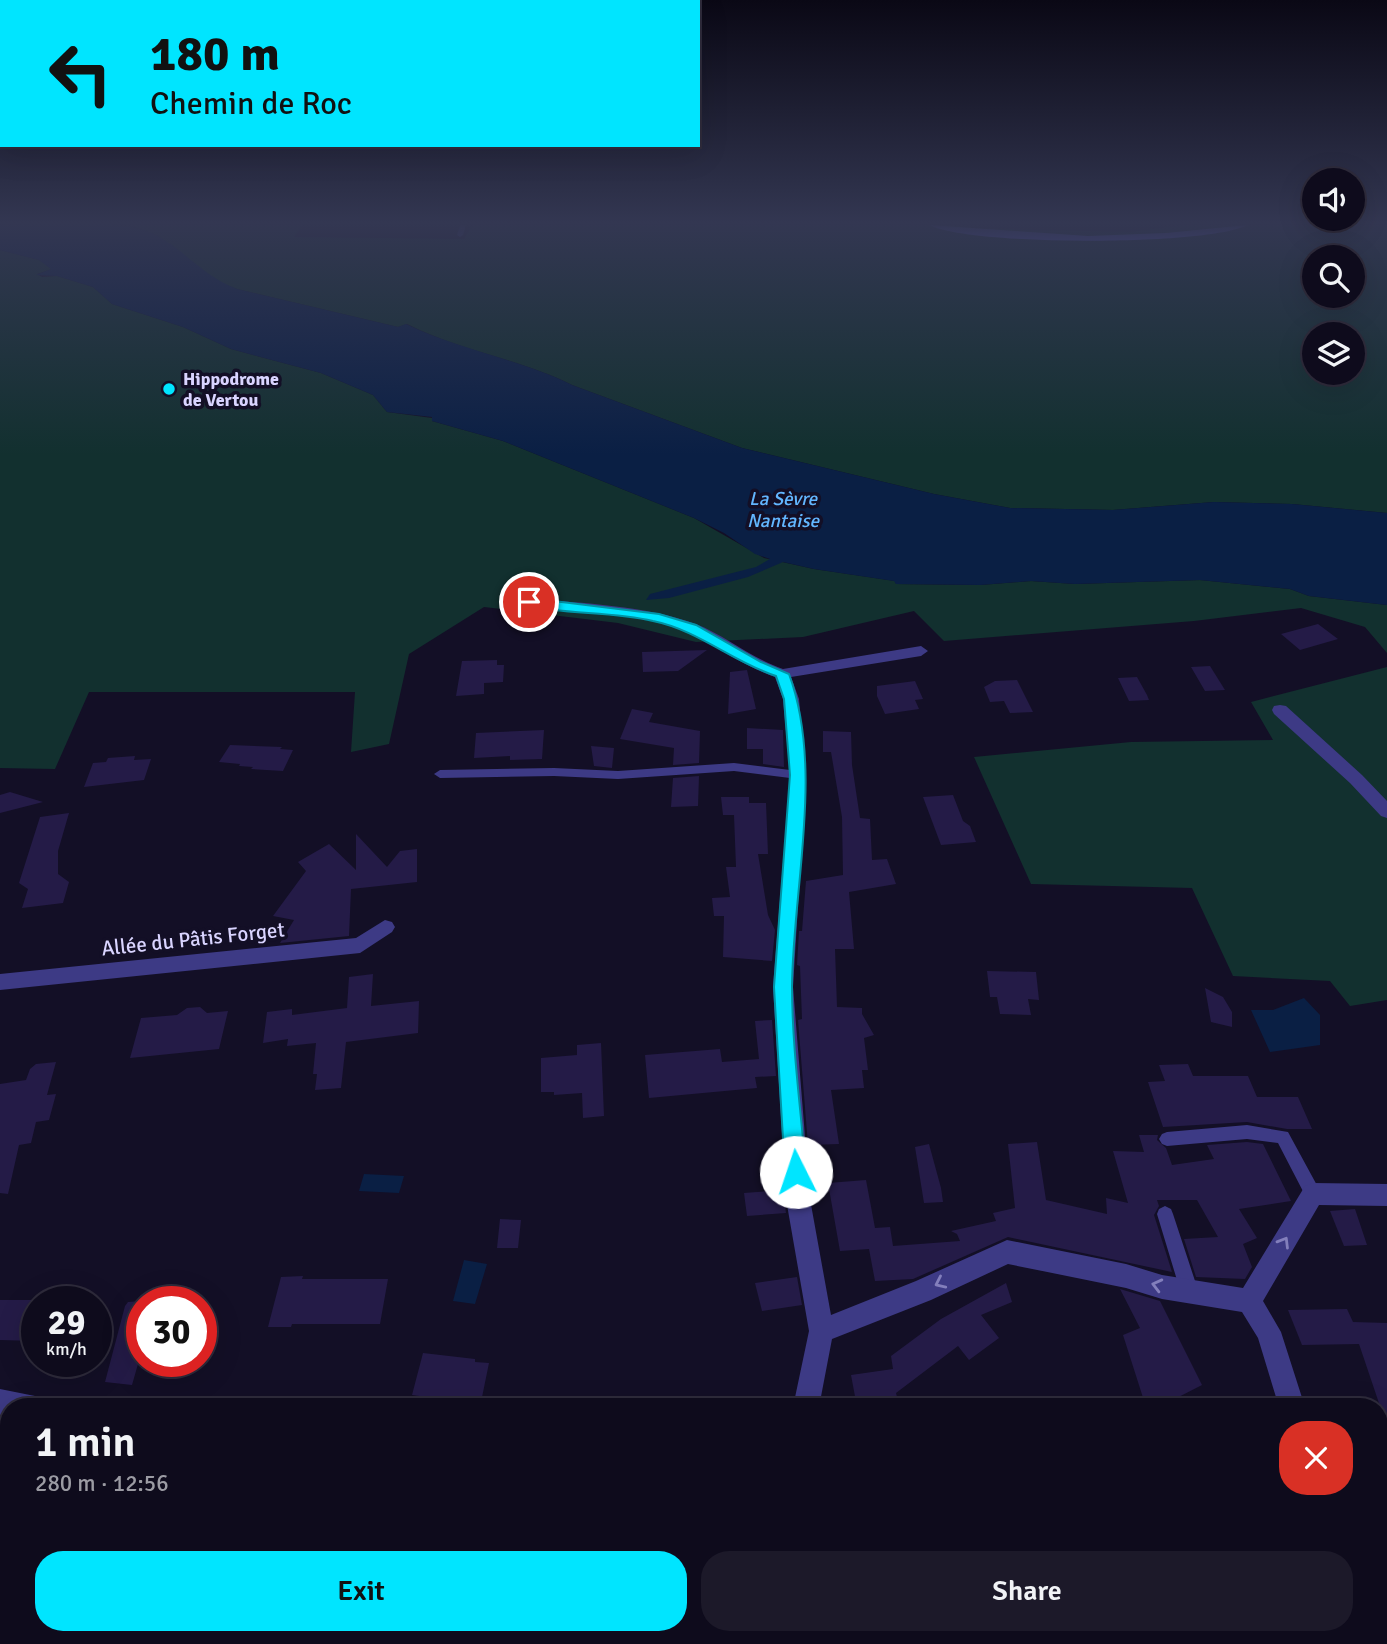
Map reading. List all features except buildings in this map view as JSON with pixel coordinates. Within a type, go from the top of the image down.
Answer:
[{"type":"street","points":[[529,602],[654,617],[692,628],[756,665],[782,674],[921,651]]},
{"type":"street","points":[[782,674],[791,699],[798,775],[783,987],[798,1199],[821,1331],[808,1398]]},
{"type":"street","points":[[1280,710],[1356,779],[1387,812]]},
{"type":"street","name":"Allée du Pâtis Forget","points":[[0,982],[360,945],[385,927]]},
{"type":"street","points":[[1249,1301],[1313,1194],[1387,1195]]},
{"type":"street","points":[[821,1331],[922,1291],[1007,1252],[1126,1276],[1162,1287],[1249,1301],[1269,1332],[1289,1398]]},
{"type":"lane","points":[[440,774],[554,772],[618,775],[734,767],[798,775]]},
{"type":"lane","points":[[1167,1139],[1247,1132],[1283,1137],[1313,1194]]},
{"type":"lane","points":[[1165,1214],[1189,1290]]},
{"type":"green space","points":[[0,302],[109,302],[183,327],[231,349],[321,373],[373,395],[387,412],[432,418],[432,421],[503,441],[694,518],[764,558],[814,569],[895,581],[896,584],[980,585],[1031,581],[1075,584],[1200,580],[1290,589],[1309,596],[1387,605],[1387,653],[1365,627],[1301,608],[1194,621],[944,641],[914,611],[803,637],[696,642],[618,623],[484,607],[409,654],[389,744],[351,752],[355,692],[89,692],[55,769],[0,768]]},
{"type":"green space","points":[[291,302],[1302,302],[1302,308],[1365,308],[1365,302],[1387,302],[1387,513],[1292,504],[1214,502],[1113,510],[1010,508],[934,494],[742,448],[532,368],[448,341],[407,324],[398,327]]},
{"type":"green space","points":[[1387,667],[1387,1000],[1350,1006],[1330,981],[1233,976],[1192,888],[1031,884],[974,757],[1131,742],[1273,740],[1251,702]]},
{"type":"water","name":"La Sèvre Nantaise","points":[[109,302],[291,302],[398,327],[406,324],[447,341],[532,368],[742,448],[934,494],[1010,508],[1113,510],[1214,502],[1292,504],[1387,513],[1387,605],[1309,596],[1290,589],[1200,580],[1075,584],[1031,581],[980,585],[896,584],[894,581],[783,562],[748,577],[669,598],[646,600],[650,594],[756,567],[770,559],[755,554],[724,533],[694,518],[503,441],[432,421],[432,417],[387,412],[373,395],[321,373],[231,349],[183,327]]},
{"type":"water","points":[[1304,998],[1320,1015],[1320,1045],[1270,1052],[1251,1010],[1273,1010]]},
{"type":"water","points":[[364,1174],[404,1176],[399,1193],[359,1191]]},
{"type":"water","points":[[464,1260],[487,1264],[475,1304],[453,1301]]},
{"type":"place","name":"Hippodrome de Vertou","points":[[169,389]]},
{"type":"route","points":[[529,602],[654,617],[692,628],[756,665],[782,674],[791,699],[798,775],[783,987],[796,1172]]}]
